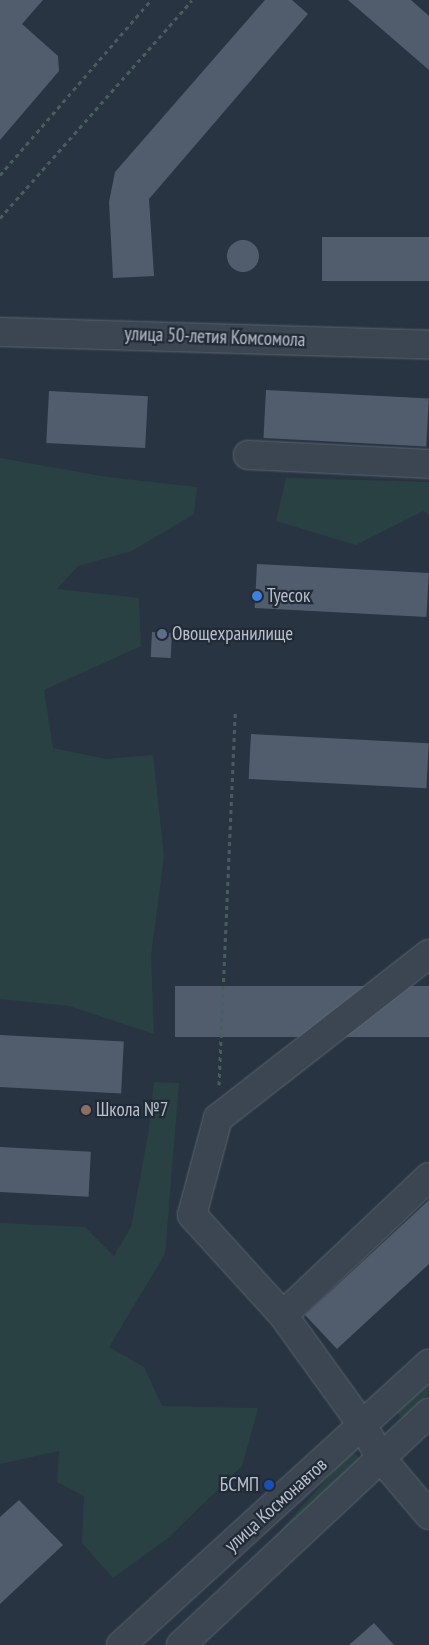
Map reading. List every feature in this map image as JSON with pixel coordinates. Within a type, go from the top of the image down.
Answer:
[{"type":"street","name":"улица 50-летия Комсомола","points":[[0,332],[429,345]]},
{"type":"street","points":[[248,455],[429,464]]},
{"type":"street","points":[[429,954],[218,1118],[192,1215],[283,1316],[363,1426],[380,1457],[429,1516]]},
{"type":"street","points":[[283,1316],[429,1176]]},
{"type":"street","name":"улица Космонавтов","points":[[121,1645],[429,1364]]},
{"type":"street","name":"улица Космонавтов","points":[[181,1645],[429,1413]]},
{"type":"path","points":[[0,175],[151,0]]},
{"type":"path","points":[[0,218],[192,0]]},
{"type":"path","points":[[218,1118],[234,713]]},
{"type":"green space","points":[[0,458],[107,477],[197,487],[194,514],[132,551],[78,566],[57,589],[139,598],[141,646],[44,690],[53,748],[106,759],[153,755],[164,856],[151,956],[154,1034],[69,1006],[0,999]]},
{"type":"green space","points":[[286,478],[429,482],[429,515],[423,511],[356,545],[276,521]]},
{"type":"green space","points":[[154,1082],[179,1083],[165,1254],[109,1347],[144,1367],[162,1406],[258,1408],[242,1466],[168,1538],[113,1578],[82,1543],[84,1496],[57,1482],[59,1451],[0,1464],[0,1223],[85,1227],[114,1256],[131,1227],[148,1135]]},
{"type":"green space","points":[[429,1381],[429,1394],[402,1419],[395,1411]]},
{"type":"green space","points":[[352,1451],[362,1460],[195,1645],[177,1645]]},
{"type":"building","points":[[0,0],[43,0],[22,24],[58,56],[59,71],[0,140]]},
{"type":"building","points":[[265,0],[292,0],[308,14],[149,199],[154,276],[113,278],[109,202],[115,172]]},
{"type":"building","points":[[348,0],[411,0],[429,16],[429,70]]},
{"type":"building","points":[[322,237],[429,237],[429,281],[322,281]]},
{"type":"building","points":[[243,240],[249,241],[254,245],[258,250],[258,262],[254,267],[249,271],[243,272],[237,271],[232,267],[228,262],[227,256],[228,250],[232,245],[237,241]]},
{"type":"building","points":[[266,390],[429,399],[426,446],[263,438]]},
{"type":"building","points":[[49,391],[148,396],[145,448],[46,443]]},
{"type":"building","points":[[257,564],[429,573],[426,617],[255,608]]},
{"type":"building","points":[[152,632],[172,633],[171,658],[151,657]]},
{"type":"building","points":[[251,734],[429,743],[426,788],[249,779]]},
{"type":"building","points":[[175,986],[429,986],[429,1037],[175,1037]]},
{"type":"building","points":[[0,1035],[124,1041],[121,1093],[0,1087]]},
{"type":"building","points":[[0,1147],[91,1152],[89,1197],[0,1192]]},
{"type":"building","points":[[429,1200],[429,1264],[337,1349],[305,1315]]},
{"type":"building","points":[[19,1500],[63,1545],[0,1604],[0,1517]]},
{"type":"building","points":[[374,1623],[394,1645],[349,1645]]},
{"type":"place","name":"Туесок","points":[[257,596]]},
{"type":"place","name":"Овощехранилище","points":[[162,634]]},
{"type":"place","name":"Школа №7","points":[[86,1110]]},
{"type":"place","name":"БСМП","points":[[269,1485]]}]
